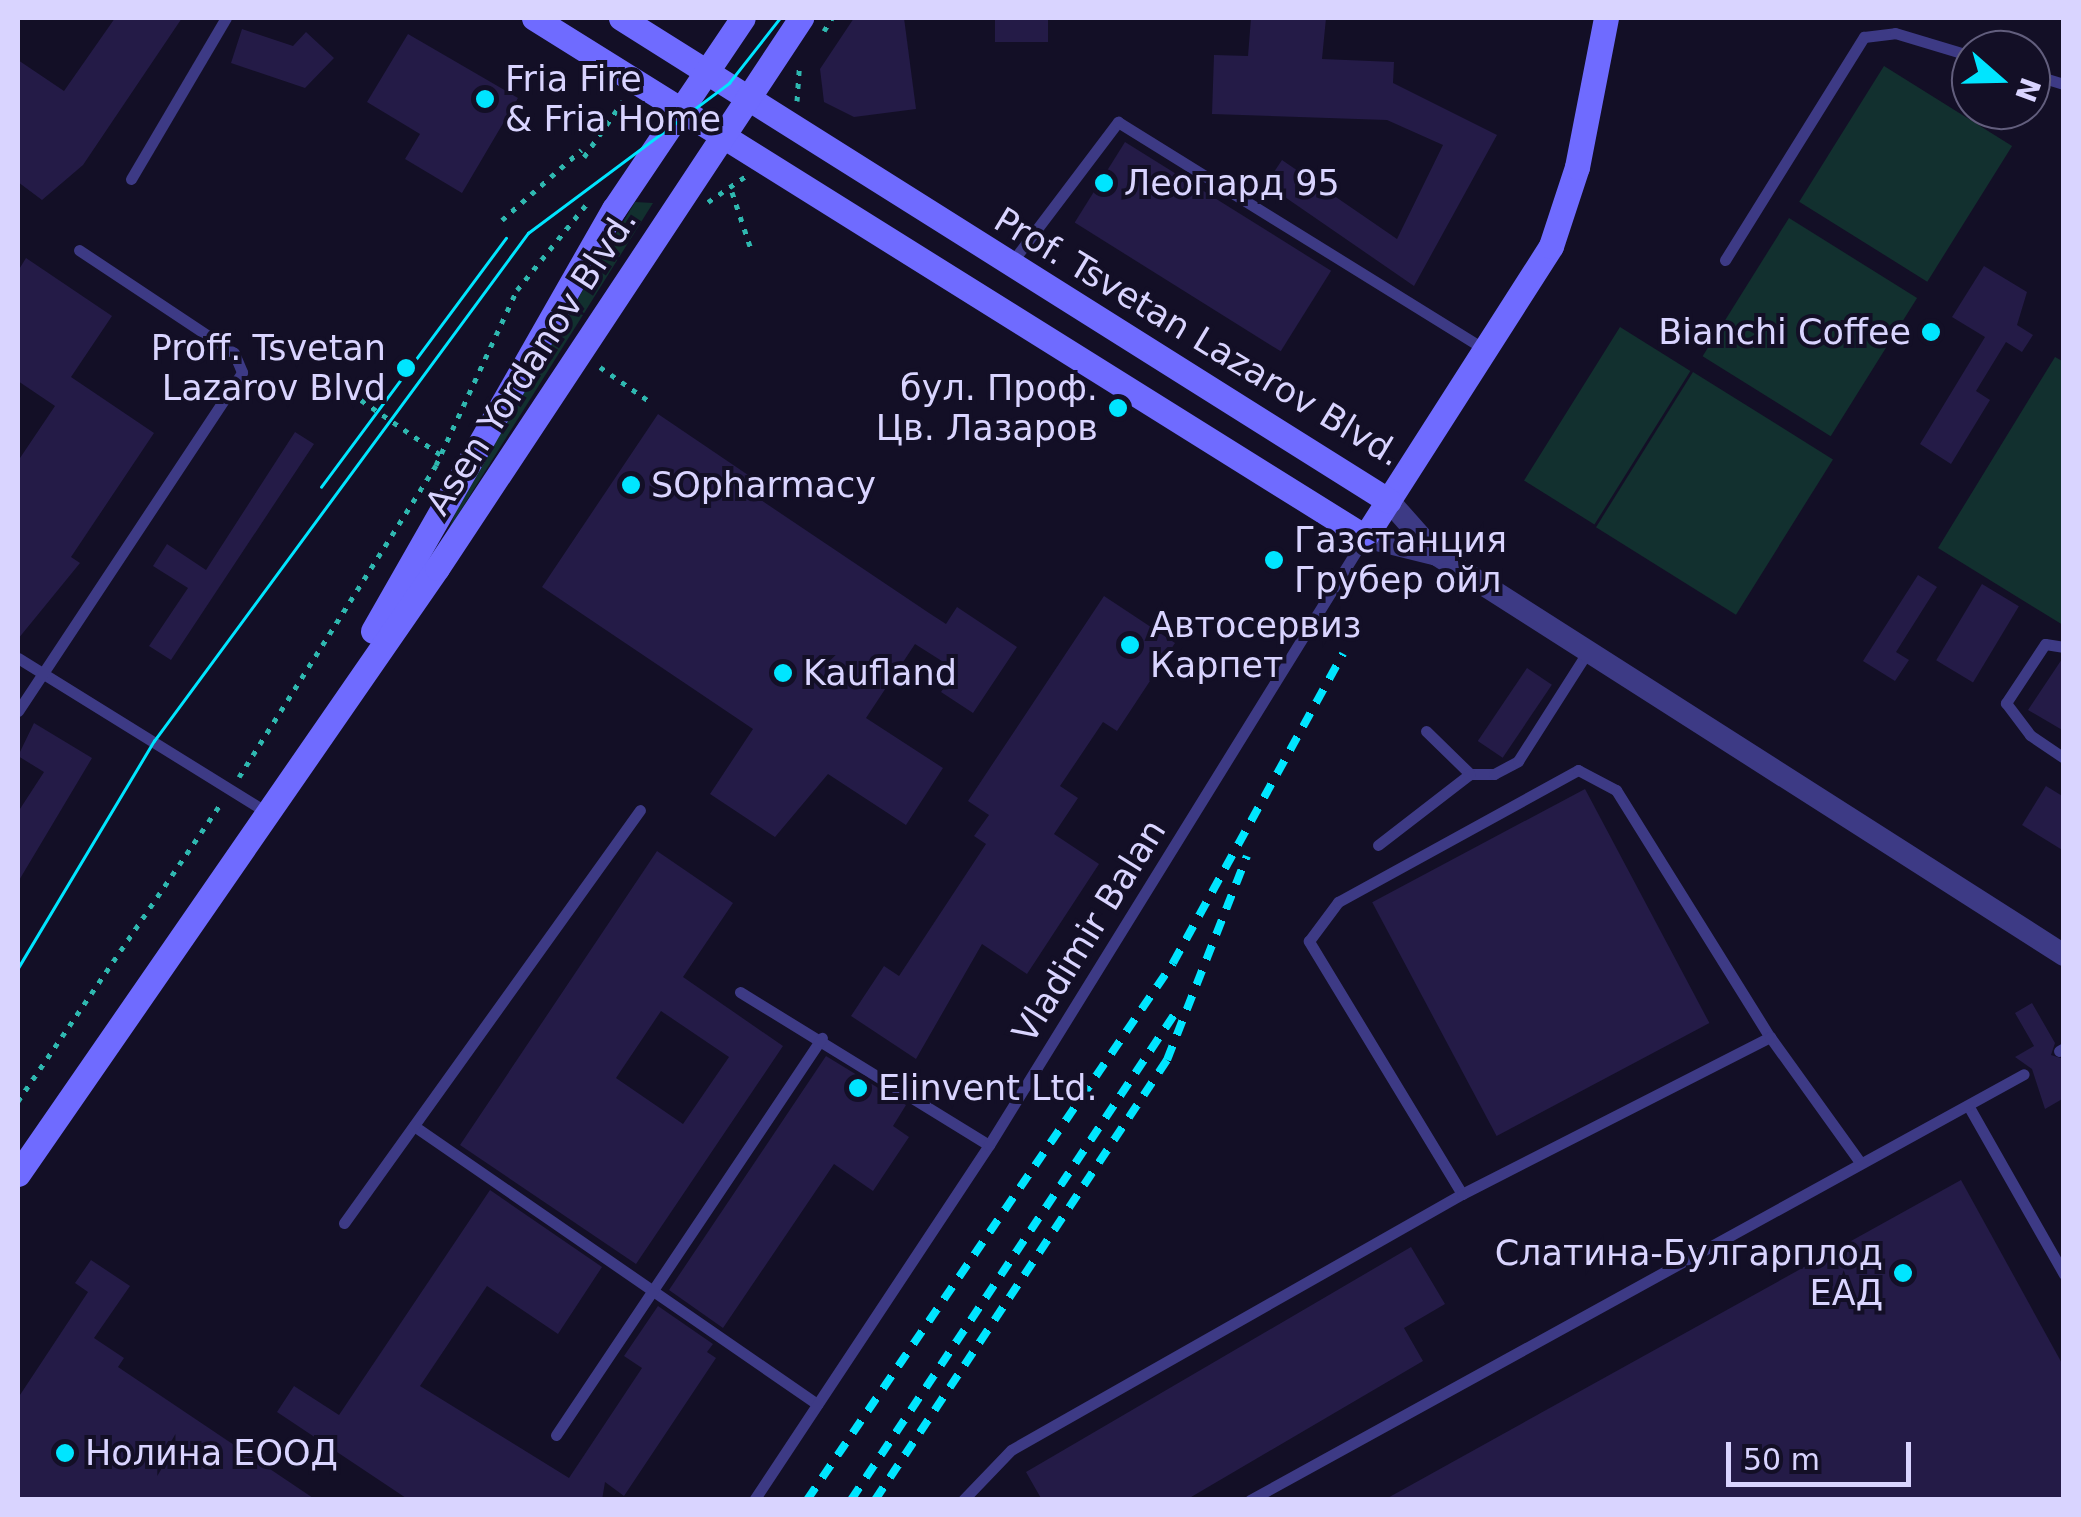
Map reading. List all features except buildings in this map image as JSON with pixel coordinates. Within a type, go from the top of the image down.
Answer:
[{"type":"main road","points":[[534,18],[1365,538],[1389,501]]},
{"type":"main road","name":"Prof. Tsvetan Lazarov Blvd.","points":[[621,18],[708,69],[1009,266],[1389,501],[1551,246],[1577,168],[1606,18]]},
{"type":"main road","name":"Asen Yordanov Blvd.","points":[[311,739],[594,242],[744,18]]},
{"type":"main road","name":"Asen Yordanov Blvd.","points":[[18,1174],[262,810],[436,568],[801,18]]},
{"type":"street","points":[[1389,501],[1437,554],[2064,954]]},
{"type":"street","points":[[1365,538],[1437,554]]},
{"type":"lane","points":[[131,179],[226,18]]},
{"type":"lane","points":[[1725,260],[1864,37],[1895,33],[1951,50]]},
{"type":"lane","points":[[1009,266],[1118,122],[1486,352]]},
{"type":"lane","points":[[18,710],[242,372],[234,353],[79,250]]},
{"type":"lane","name":"Vladimir Balan","points":[[754,1500],[990,1144],[1365,538]]},
{"type":"lane","points":[[2064,646],[2044,644],[2006,703],[2030,736],[2064,758]]},
{"type":"lane","points":[[1378,845],[1470,774],[1518,761],[1588,651]]},
{"type":"lane","points":[[18,658],[262,810]]},
{"type":"lane","points":[[1426,731],[1470,774]]},
{"type":"lane","points":[[1462,1194],[1309,941],[1338,902],[1578,770],[1616,790],[1770,1037],[1859,1161]]},
{"type":"lane","points":[[344,1223],[640,810]]},
{"type":"lane","points":[[740,992],[822,1038],[990,1144]]},
{"type":"lane","points":[[963,1500],[1012,1450],[1462,1194],[1770,1037]]},
{"type":"lane","points":[[556,1435],[822,1038]]},
{"type":"lane","points":[[1250,1500],[1859,1161],[1969,1107],[2024,1074]]},
{"type":"lane","points":[[1969,1107],[2064,1274]]},
{"type":"lane","points":[[414,1126],[818,1404]]},
{"type":"path","points":[[792,108],[797,72]]},
{"type":"path","points":[[502,220],[582,154],[628,95]]},
{"type":"path","points":[[701,201],[732,192],[748,173]]},
{"type":"path","points":[[18,1101],[231,790],[442,456],[482,352],[544,252],[602,192]]},
{"type":"path","points":[[732,192],[752,252]]},
{"type":"path","points":[[536,246],[544,252]]},
{"type":"path","points":[[597,366],[649,401]]},
{"type":"path","points":[[361,400],[442,456]]},
{"type":"green space","points":[[1884,66],[1951,108],[1951,130],[1986,130],[2012,146],[1927,282],[1799,202]]},
{"type":"green space","points":[[635,202],[653,203],[449,529],[463,493]]},
{"type":"green space","points":[[1789,218],[1917,298],[1831,436],[1703,356]]},
{"type":"green space","points":[[1620,327],[1690,371],[1594,524],[1524,480]]},
{"type":"green space","points":[[2055,357],[2064,362],[2063,625],[1938,548]]},
{"type":"green space","points":[[1693,372],[1833,459],[1736,615],[1596,527]]},
{"type":"tram line","points":[[18,968],[154,741],[528,233],[729,83],[780,18]]},
{"type":"tram line","points":[[321,487],[506,238]]},
{"type":"railway","points":[[807,1500],[1173,963],[1343,654]]},
{"type":"railway","points":[[875,1500],[1167,1060],[1247,856]]},
{"type":"railway","points":[[851,1500],[1174,1015]]},
{"type":"place","name":"Fria Fire & Fria Home","points":[[485,99]]},
{"type":"place","name":"Леопард 95","points":[[1104,183]]},
{"type":"place","name":"Bianchi Coffee","points":[[1931,332]]},
{"type":"place","name":"Proff. Tsvetan Lazarov Blvd","points":[[406,368]]},
{"type":"place","name":"бул. Проф. Цв. Лазаров","points":[[1118,408]]},
{"type":"place","name":"SOpharmacy","points":[[631,485]]},
{"type":"place","name":"Газстанция Грубер ойл","points":[[1274,560]]},
{"type":"place","name":"Автосервиз Карпет","points":[[1130,645]]},
{"type":"place","name":"Kaufland","points":[[783,673]]},
{"type":"place","name":"Elinvent Ltd.","points":[[858,1088]]},
{"type":"place","name":"Слатина-Булгарплод ЕАД","points":[[1903,1273]]},
{"type":"place","name":"Нолина ЕООД","points":[[65,1453]]}]
